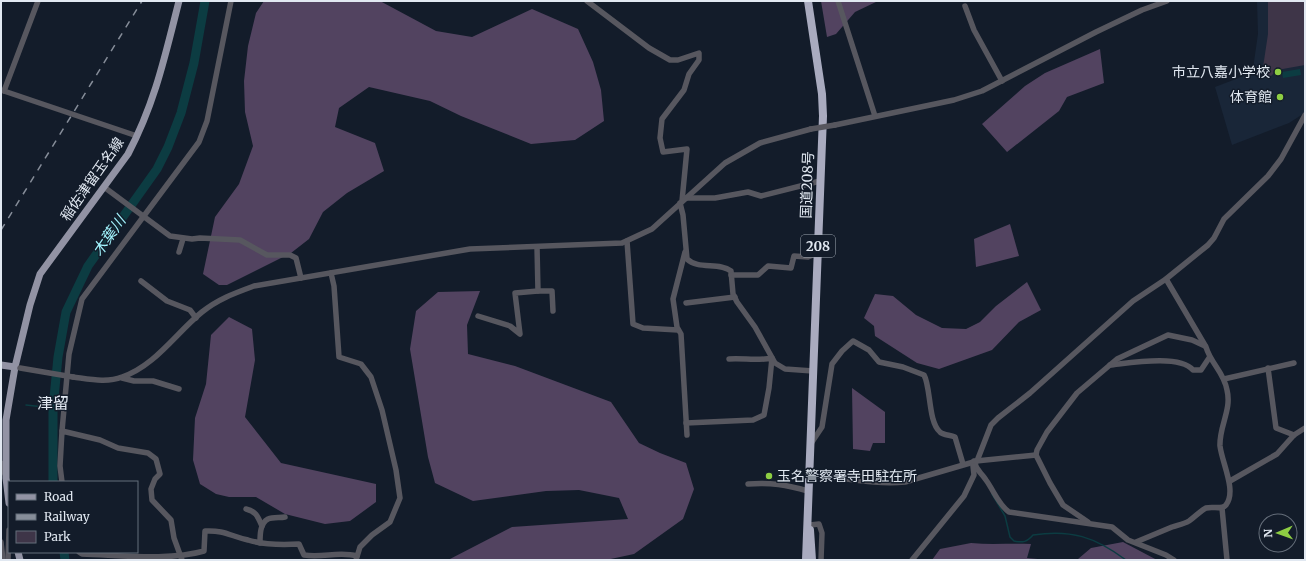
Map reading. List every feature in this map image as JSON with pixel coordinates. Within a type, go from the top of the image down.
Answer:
[{"type":"highway","name":"国道208号","points":[[806,560],[823,116],[822,94],[808,1]]},
{"type":"highway","name":"国道208号","points":[[808,491],[812,560]]},
{"type":"main road","name":"稲佐津留玉名線","points":[[8,495],[6,478],[6,420],[30,305],[40,274],[128,154],[155,94],[179,1]]},
{"type":"main road","points":[[1,365],[17,367]]},
{"type":"street","points":[[38,1],[3,90],[137,136]]},
{"type":"street","points":[[62,481],[60,466],[62,430],[69,354],[82,299],[144,218],[199,142],[203,134],[231,1]]},
{"type":"street","points":[[587,1],[649,48],[664,57],[678,60],[699,53],[699,60],[689,74],[684,90],[662,119],[660,129],[660,146],[663,152],[687,149],[683,201],[685,252],[672,299],[680,334],[686,435]]},
{"type":"street","points":[[838,1],[875,116]]},
{"type":"street","points":[[122,378],[146,364],[196,318],[225,296],[254,286],[470,249],[622,243],[652,229],[725,163],[760,143],[811,129],[954,100],[982,91],[1096,32],[1142,10],[1167,1]]},
{"type":"street","points":[[964,6],[974,30],[1002,81]]},
{"type":"street","points":[[912,560],[964,496],[974,475],[974,461],[991,425],[1030,393],[1132,301],[1166,279],[1207,242],[1214,238],[1224,219],[1268,176],[1281,159],[1305,115]]},
{"type":"street","points":[[683,201],[715,198],[748,192],[761,196],[820,181]]},
{"type":"street","points":[[104,187],[170,236],[183,239],[240,240],[267,255],[290,255],[296,258],[301,278]]},
{"type":"street","points":[[179,252],[183,239]]},
{"type":"street","points":[[627,241],[633,324],[643,328],[678,330]]},
{"type":"street","points":[[537,247],[538,291]]},
{"type":"street","points":[[685,252],[689,262],[728,269],[731,271],[735,296],[755,327],[772,358],[782,368],[813,371]]},
{"type":"street","points":[[731,275],[758,275],[768,266],[791,268],[794,256],[808,257],[818,253]]},
{"type":"street","points":[[82,555],[147,559],[181,558],[204,551],[205,531],[220,531],[260,543],[299,544],[304,555],[316,557],[346,553],[357,558],[360,548],[372,535],[390,522],[400,498],[396,470],[382,410],[371,377],[361,364],[339,357],[334,286],[331,273]]},
{"type":"street","points":[[1136,542],[1188,521],[1206,508],[1222,508],[1228,503],[1230,481],[1223,465],[1220,447],[1222,430],[1229,407],[1228,390],[1223,374],[1209,358],[1206,347],[1166,279]]},
{"type":"street","points":[[141,281],[167,301],[190,310],[196,318]]},
{"type":"street","points":[[478,316],[510,326],[520,334],[515,293],[538,291],[552,291],[553,311]]},
{"type":"street","points":[[686,303],[735,296]]},
{"type":"street","points":[[1088,522],[1063,505],[1036,455],[1037,450],[1047,432],[1078,393],[1117,360],[1168,335],[1192,340],[1206,347]]},
{"type":"street","points":[[810,445],[822,427],[832,364],[842,351],[853,341],[869,350],[879,362],[903,367],[924,375],[929,403],[937,428],[942,433],[955,437],[963,464]]},
{"type":"street","points":[[729,359],[742,358],[758,361],[772,358]]},
{"type":"street","points":[[686,423],[753,420],[764,414],[769,388],[772,358]]},
{"type":"street","points":[[1110,365],[1165,361],[1190,366],[1193,370],[1201,370],[1209,358]]},
{"type":"street","points":[[1224,379],[1294,363]]},
{"type":"street","points":[[17,367],[99,380],[122,378],[134,381],[153,381],[179,389]]},
{"type":"street","points":[[1268,368],[1276,428],[1294,435]]},
{"type":"street","points":[[1230,481],[1277,454],[1294,435],[1305,428]]},
{"type":"street","points":[[62,430],[100,440],[118,448],[148,452],[152,455],[160,474],[155,480],[151,489],[152,500],[171,520],[181,558]]},
{"type":"street","points":[[809,475],[854,481],[894,483],[905,482],[974,461],[1036,455]]},
{"type":"street","points":[[974,461],[977,471],[986,479],[1001,505],[1009,512],[1088,522],[1112,527],[1128,540],[1166,555],[1174,560]]},
{"type":"street","points":[[1,463],[6,478]]},
{"type":"street","points":[[748,484],[768,482],[785,484],[808,491]]},
{"type":"street","points":[[1222,508],[1227,560]]},
{"type":"street","points":[[246,509],[253,510],[257,514],[262,526]]},
{"type":"street","points":[[260,543],[262,526],[269,519],[285,517]]},
{"type":"street","points":[[810,525],[819,524],[822,533],[821,560]]},
{"type":"street","points":[[1,542],[2,560]]},
{"type":"shaded area","points":[[264,1],[380,1],[436,31],[472,37],[532,9],[578,29],[593,62],[601,90],[604,121],[575,140],[531,144],[461,116],[430,101],[369,87],[339,108],[335,127],[375,143],[384,171],[347,193],[323,212],[309,239],[291,253],[227,285],[219,285],[203,274],[215,217],[239,184],[253,146],[245,112],[244,81],[248,46],[256,13]]},
{"type":"shaded area","points":[[821,1],[878,1],[855,12],[836,34],[827,37]]},
{"type":"shaded area","name":"市立八嘉小学校","points":[[1257,1],[1305,1],[1305,111],[1289,123],[1232,145],[1215,87],[1249,74],[1253,69],[1258,34]]},
{"type":"shaded area","points":[[1100,49],[1104,83],[1067,97],[1059,111],[1007,152],[982,124],[1025,86],[1045,73]]},
{"type":"shaded area","points":[[1300,69],[1301,75],[1283,78],[1282,72]]},
{"type":"shaded area","points":[[1010,224],[1019,256],[976,267],[974,239]]},
{"type":"shaded area","points":[[1027,282],[1041,310],[1019,322],[992,350],[939,369],[917,363],[875,336],[874,326],[864,318],[875,294],[893,296],[916,315],[942,328],[966,329],[980,322],[996,306]]},
{"type":"shaded area","points":[[480,291],[467,325],[468,354],[515,366],[611,402],[639,443],[686,463],[694,489],[683,519],[634,554],[606,560],[448,560],[512,527],[628,519],[619,498],[579,490],[546,491],[473,501],[435,483],[428,457],[410,349],[416,311],[438,292]]},
{"type":"shaded area","points":[[229,317],[252,329],[255,360],[245,417],[281,463],[376,484],[376,502],[350,521],[325,524],[285,514],[256,497],[229,497],[216,494],[200,484],[193,460],[195,418],[206,384],[211,335]]},
{"type":"shaded area","points":[[852,388],[885,412],[885,443],[873,443],[870,451],[853,449]]},
{"type":"shaded area","points":[[1123,542],[1157,560],[1073,560],[1078,559],[1091,548]]},
{"type":"shaded area","points":[[971,543],[1031,544],[1027,558],[1048,560],[932,560],[940,549]]},
{"type":"green space","points":[[1268,1],[1305,1],[1305,65],[1277,70],[1271,76],[1262,74],[1268,34]]},
{"type":"waterway","name":"木葉川","points":[[53,481],[53,408],[58,357],[66,312],[88,266],[157,169],[168,147],[181,113],[194,63],[205,1]]},
{"type":"waterway","points":[[26,405],[53,408]]},
{"type":"waterway","points":[[992,494],[1005,516],[1010,537],[1014,541],[1025,541],[1033,535],[1047,533],[1071,534],[1093,540],[1126,560]]},
{"type":"waterway","name":"木葉川","points":[[64,553],[65,560]]},
{"type":"railway","points":[[1,230],[142,1]]},
{"type":"place","name":"市立八嘉小学校","points":[[1278,72]]},
{"type":"place","name":"体育館","points":[[1280,97]]},
{"type":"place","name":"玉名警察署寺田駐在所","points":[[769,476]]},
{"type":"district","name":"津留","points":[[53,403]]}]
